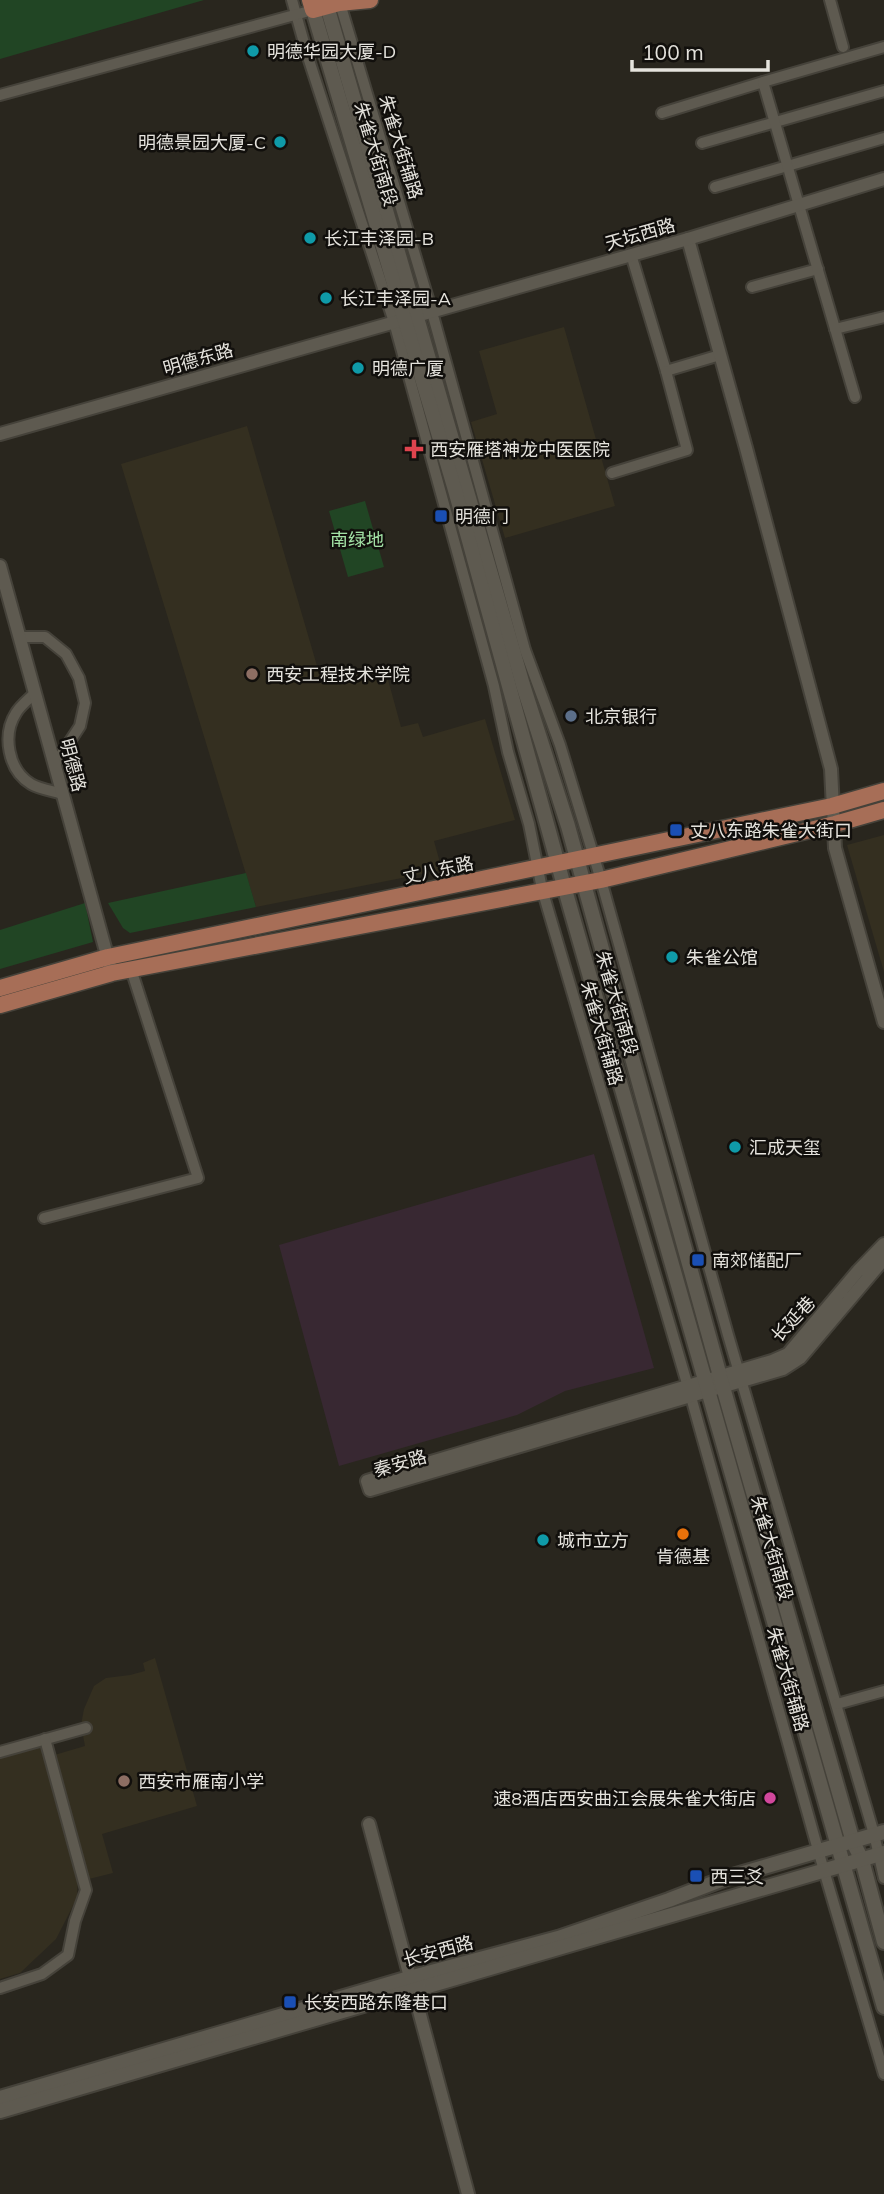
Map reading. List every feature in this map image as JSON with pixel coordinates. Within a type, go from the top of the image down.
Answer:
[{"type":"main road","points":[[326,3],[370,0]]},
{"type":"main road","name":"朱雀大街南段","points":[[326,3],[564,886],[706,1387],[846,1844],[862,1860],[884,1941]]},
{"type":"main road","name":"朱雀大街南段","points":[[412,317],[583,883],[722,1382],[846,1844],[843,1866],[884,2007]]},
{"type":"main road","name":"丈八东路","points":[[0,988],[593,855],[832,806],[884,791]]},
{"type":"main road","name":"丈八东路","points":[[0,1005],[110,965],[131,969],[542,889],[601,880],[884,810]]},
{"type":"main road","name":"长安西路","points":[[0,2111],[558,1938],[726,1878],[879,1833]]},
{"type":"main road","name":"长安西路","points":[[0,2098],[881,1854]]},
{"type":"street","name":"朱雀大街辅路","points":[[292,0],[412,317],[560,745],[601,880],[740,1377],[836,1704],[879,1833],[884,1878]]},
{"type":"street","points":[[830,0],[843,47]]},
{"type":"street","name":"朱雀大街辅路","points":[[326,3],[412,317],[508,752],[529,824],[542,889],[884,2074]]},
{"type":"street","points":[[0,95],[296,15],[326,3]]},
{"type":"street","points":[[662,113],[884,47]]},
{"type":"street","points":[[763,82],[855,397]]},
{"type":"street","points":[[702,143],[884,91]]},
{"type":"street","points":[[715,187],[884,138]]},
{"type":"street","name":"天坛西路","points":[[412,317],[688,239],[884,179]]},
{"type":"street","points":[[688,239],[831,769],[835,848],[884,1021]]},
{"type":"street","points":[[611,473],[687,450],[633,261]]},
{"type":"street","points":[[752,288],[818,268]]},
{"type":"street","name":"明德东路","points":[[0,433],[412,317]]},
{"type":"street","points":[[835,329],[884,317]]},
{"type":"street","points":[[666,371],[720,355]]},
{"type":"street","name":"明德路","points":[[0,566],[110,965]]},
{"type":"street","points":[[20,637],[46,637],[66,654],[79,678],[85,703],[80,726],[55,764]]},
{"type":"street","points":[[35,693],[16,713],[8,734],[10,752],[15,768],[30,783],[63,794]]},
{"type":"street","points":[[44,1218],[198,1178],[131,969]]},
{"type":"street","name":"长延巷","points":[[740,1377],[788,1354],[884,1244]]},
{"type":"street","name":"长延巷","points":[[706,1387],[783,1369],[800,1358],[884,1259]]},
{"type":"street","name":"秦安路","points":[[689,1391],[370,1490],[367,1480],[689,1391],[706,1387]]},
{"type":"street","points":[[836,1704],[884,1691]]},
{"type":"street","points":[[0,1752],[86,1728]]},
{"type":"street","points":[[0,1988],[42,1974],[68,1955],[75,1921],[86,1890],[45,1739]]},
{"type":"street","points":[[369,1824],[468,2194]]},
{"type":"shaded area","points":[[564,327],[615,506],[505,538],[471,422],[497,414],[479,351]]},
{"type":"shaded area","name":"西安工程技术学院","points":[[247,426],[322,683],[384,665],[401,727],[418,723],[423,737],[485,719],[515,820],[434,841],[442,870],[256,907],[121,464]]},
{"type":"shaded area","points":[[884,835],[884,972],[847,845]]},
{"type":"shaded area","points":[[594,1154],[654,1368],[565,1391],[517,1415],[339,1466],[279,1245]]},
{"type":"shaded area","name":"西安市雁南小学","points":[[155,1658],[197,1806],[102,1834],[113,1873],[85,1880],[51,1756],[85,1746],[81,1725],[84,1709],[94,1686],[106,1678],[145,1671],[143,1663]]},
{"type":"shaded area","points":[[42,1743],[78,1871],[77,1898],[56,1939],[20,1973],[0,1979],[0,1755]]},
{"type":"green space","points":[[0,0],[204,0],[0,59]]},
{"type":"green space","name":"南绿地","points":[[365,501],[384,567],[348,577],[329,511]]},
{"type":"green space","points":[[246,873],[256,907],[130,933],[123,928],[108,903]]},
{"type":"green space","points":[[85,903],[93,942],[0,969],[0,930]]},
{"type":"place","name":"明德华园大厦-D","points":[[253,51]]},
{"type":"place","name":"明德景园大厦-C","points":[[280,142]]},
{"type":"place","name":"长江丰泽园-B","points":[[310,238]]},
{"type":"place","name":"长江丰泽园-A","points":[[326,298]]},
{"type":"place","name":"明德广厦","points":[[358,368]]},
{"type":"place","name":"西安雁塔神龙中医医院","points":[[414,449]]},
{"type":"place","name":"明德门","points":[[441,516]]},
{"type":"place","name":"西安工程技术学院","points":[[252,674]]},
{"type":"place","name":"北京银行","points":[[571,716]]},
{"type":"place","name":"丈八东路朱雀大街口","points":[[676,830]]},
{"type":"place","name":"朱雀公馆","points":[[672,957]]},
{"type":"place","name":"汇成天玺","points":[[735,1147]]},
{"type":"place","name":"南郊储配厂","points":[[698,1260]]},
{"type":"place","name":"肯德基","points":[[683,1534]]},
{"type":"place","name":"城市立方","points":[[543,1540]]},
{"type":"place","name":"西安市雁南小学","points":[[124,1781]]},
{"type":"place","name":"速8酒店西安曲江会展朱雀大街店","points":[[770,1798]]},
{"type":"place","name":"西三爻","points":[[696,1876]]},
{"type":"place","name":"长安西路东隆巷口","points":[[290,2002]]}]
